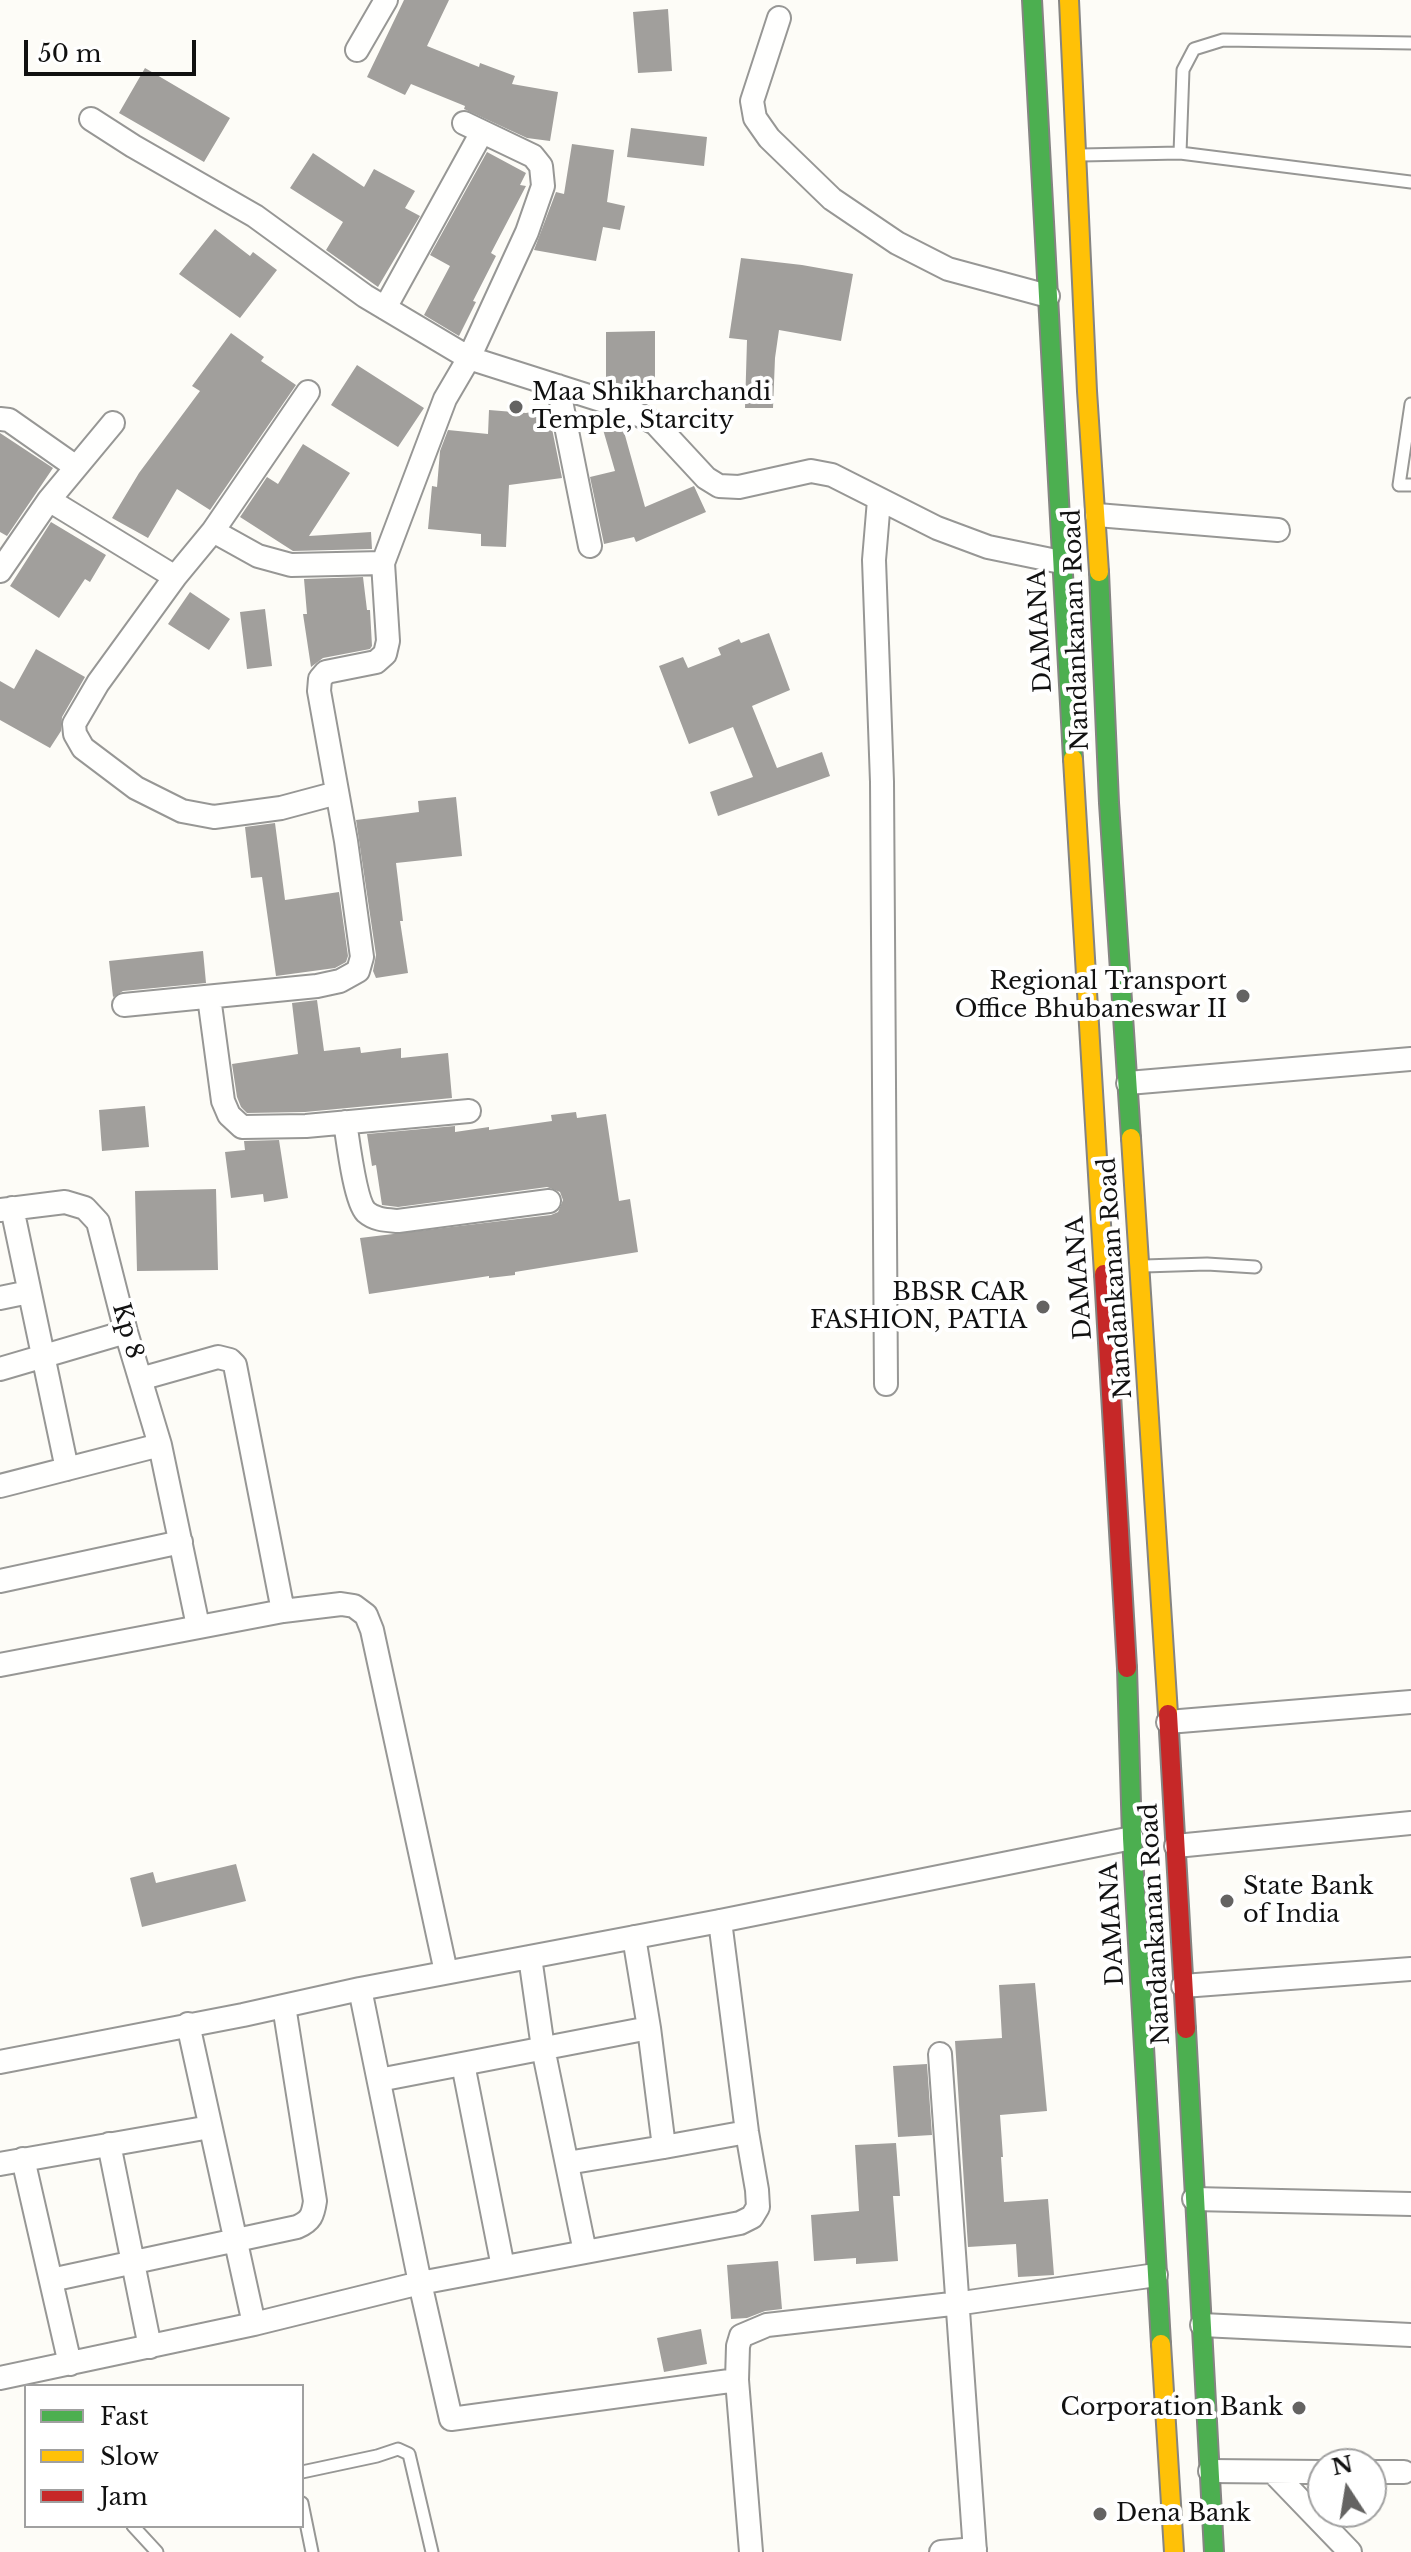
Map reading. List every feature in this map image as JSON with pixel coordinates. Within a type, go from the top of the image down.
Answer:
[{"type":"main road","name":"DAMANA","points":[[1032,0],[1061,562],[1135,1494],[1130,1716],[1132,1838],[1174,2552]]},
{"type":"main road","name":"Nandankanan Road","points":[[1069,0],[1109,803],[1139,1267],[1135,1494],[1168,1722],[1214,2552]]},
{"type":"street","points":[[357,50],[386,0]]},
{"type":"street","points":[[779,18],[752,101],[755,118],[769,138],[832,199],[897,243],[948,269],[1048,296]]},
{"type":"street","points":[[91,119],[255,216],[385,308],[469,358],[623,407],[655,423],[706,478],[719,486],[739,487],[811,471],[832,475],[937,528],[988,547],[1061,562]]},
{"type":"street","points":[[124,1005],[317,986],[340,981],[358,971],[362,957],[319,691],[320,679],[326,672],[376,662],[385,654],[388,641],[383,563],[445,399],[469,358],[527,232],[543,186],[541,166],[533,156],[473,128],[385,308]]},
{"type":"street","points":[[558,386],[590,546]]},
{"type":"street","points":[[308,392],[213,531],[175,577],[98,683],[74,724],[75,734],[83,748],[136,788],[182,811],[214,817],[281,808],[337,793]]},
{"type":"street","points":[[0,419],[9,420],[76,467]]},
{"type":"street","points":[[0,571],[49,500],[113,423]]},
{"type":"street","points":[[49,500],[175,577]]},
{"type":"street","points":[[879,500],[874,560],[882,782],[886,1384]]},
{"type":"street","points":[[1097,515],[1278,530]]},
{"type":"street","points":[[213,531],[258,556],[291,565],[383,563]]},
{"type":"street","points":[[209,997],[223,1101],[229,1115],[242,1127],[275,1128],[469,1111]]},
{"type":"street","points":[[1128,1083],[1411,1059]]},
{"type":"street","points":[[345,1122],[359,1199],[366,1212],[379,1219],[398,1221],[549,1201]]},
{"type":"street","name":"Kp 8","points":[[6,1209],[65,1202],[85,1208],[98,1222],[126,1332],[160,1445],[198,1626]]},
{"type":"street","points":[[6,1209],[29,1292],[67,1469]]},
{"type":"street","points":[[0,1298],[29,1292]]},
{"type":"street","points":[[0,1369],[126,1332]]},
{"type":"street","points":[[140,1379],[218,1357],[235,1365],[283,1611]]},
{"type":"street","points":[[0,1486],[160,1445]]},
{"type":"street","points":[[0,1581],[181,1542]]},
{"type":"street","points":[[0,1665],[283,1611],[341,1604],[354,1606],[366,1615],[372,1630],[446,1972]]},
{"type":"street","points":[[1168,1722],[1411,1702]]},
{"type":"street","points":[[1176,1846],[1411,1823]]},
{"type":"street","points":[[0,2062],[1132,1838]]},
{"type":"street","points":[[0,2378],[254,2324],[420,2283],[740,2223],[752,2217],[758,2207],[757,2190],[720,1921]]},
{"type":"street","points":[[634,1937],[664,2147]]},
{"type":"street","points":[[530,1957],[543,2048],[585,2252]]},
{"type":"street","points":[[1183,1986],[1411,1969]]},
{"type":"street","points":[[360,1989],[451,2419],[737,2380]]},
{"type":"street","points":[[51,2280],[297,2227],[308,2222],[315,2201],[284,2006]]},
{"type":"street","points":[[188,2024],[254,2324]]},
{"type":"street","points":[[379,2080],[649,2028]]},
{"type":"street","points":[[940,2054],[975,2550],[941,2552]]},
{"type":"street","points":[[463,2064],[503,2267]]},
{"type":"street","points":[[0,2164],[210,2127]]},
{"type":"street","points":[[567,2163],[747,2132]]},
{"type":"street","points":[[109,2144],[150,2347]]},
{"type":"street","points":[[23,2159],[70,2364]]},
{"type":"street","points":[[1194,2199],[1411,2204]]},
{"type":"street","points":[[751,2552],[737,2380],[741,2336],[767,2325],[958,2303],[1156,2275]]},
{"type":"street","points":[[1202,2325],[1411,2335]]},
{"type":"street","points":[[1210,2471],[1307,2472]]},
{"type":"street","points":[[1273,2472],[1350,2552]]},
{"type":"street","points":[[1387,2472],[1404,2472]]},
{"type":"lane","points":[[1180,153],[1183,70],[1194,49],[1223,40],[1411,43]]},
{"type":"lane","points":[[1076,155],[1180,153],[1411,182]]},
{"type":"lane","points":[[1411,404],[1399,485],[1411,485]]},
{"type":"lane","points":[[1139,1267],[1207,1264],[1255,1267]]},
{"type":"lane","points":[[304,2472],[398,2449],[409,2454],[432,2552]]},
{"type":"lane","points":[[304,2513],[312,2552]]},
{"type":"lane","points":[[135,2528],[157,2552]]},
{"type":"building","points":[[404,0],[449,0],[427,46],[479,67],[480,63],[515,76],[512,84],[558,92],[550,141],[527,138],[464,109],[465,106],[411,84],[405,95],[367,77]]},
{"type":"building","points":[[668,9],[672,71],[638,73],[633,12]]},
{"type":"building","points":[[145,68],[230,118],[204,162],[119,113]]},
{"type":"building","points":[[631,128],[707,137],[704,166],[627,157]]},
{"type":"building","points":[[572,144],[614,150],[607,202],[625,206],[620,230],[603,227],[596,261],[534,250],[556,192],[564,194]]},
{"type":"building","points":[[487,152],[526,173],[520,185],[526,186],[491,253],[496,256],[459,336],[424,315],[450,266],[430,255]]},
{"type":"building","points":[[313,153],[364,187],[374,169],[415,191],[405,208],[420,216],[378,287],[326,250],[343,222],[290,188]]},
{"type":"building","points":[[215,229],[250,256],[253,252],[277,270],[240,318],[179,274]]},
{"type":"building","points":[[741,258],[853,274],[841,341],[779,330],[773,408],[745,408],[747,340],[729,338]]},
{"type":"building","points":[[655,331],[655,393],[625,393],[606,387],[606,332]]},
{"type":"building","points":[[231,333],[264,357],[261,361],[296,385],[210,510],[177,489],[148,538],[112,518],[139,473],[200,391],[192,386]]},
{"type":"building","points":[[357,365],[424,408],[398,447],[331,405]]},
{"type":"building","points":[[548,409],[562,478],[509,485],[506,547],[481,546],[481,534],[428,529],[432,486],[437,487],[440,451],[448,430],[488,434],[489,410],[526,413]]},
{"type":"building","points":[[607,417],[621,421],[645,507],[694,486],[706,512],[636,542],[634,537],[604,544],[590,477],[615,471],[600,419]]},
{"type":"building","points":[[0,433],[53,468],[7,536],[0,532]]},
{"type":"building","points":[[303,444],[350,473],[309,536],[371,532],[372,549],[293,551],[240,517],[267,477],[278,484]]},
{"type":"building","points":[[51,522],[106,555],[90,582],[85,579],[59,618],[10,586]]},
{"type":"building","points":[[363,577],[367,610],[370,610],[372,646],[370,649],[323,658],[311,667],[303,614],[307,614],[304,579]]},
{"type":"building","points":[[190,592],[230,619],[209,650],[168,624]]},
{"type":"building","points":[[265,609],[272,666],[247,669],[240,612]]},
{"type":"building","points":[[769,633],[790,690],[752,706],[777,768],[822,752],[830,776],[718,816],[710,792],[753,777],[733,727],[689,744],[659,666],[683,657],[688,668],[721,655],[718,648],[739,639],[741,643]]},
{"type":"building","points":[[36,649],[85,677],[62,717],[61,731],[50,748],[0,720],[0,681],[14,689]]},
{"type":"building","points":[[456,797],[462,856],[396,863],[408,973],[376,978],[373,971],[376,955],[356,820],[419,812],[418,801]]},
{"type":"building","points":[[275,823],[285,900],[339,892],[348,956],[346,962],[335,968],[276,976],[262,877],[251,878],[245,827]]},
{"type":"building","points":[[203,951],[206,983],[123,991],[113,997],[109,961]]},
{"type":"building","points":[[317,1000],[324,1051],[360,1047],[361,1053],[401,1048],[401,1058],[448,1053],[452,1098],[305,1112],[247,1113],[237,1097],[232,1064],[298,1054],[292,1003]]},
{"type":"building","points":[[145,1106],[149,1147],[102,1151],[99,1110]]},
{"type":"building","points":[[576,1112],[577,1118],[606,1114],[619,1201],[630,1199],[638,1252],[515,1272],[515,1275],[369,1294],[360,1238],[551,1215],[558,1212],[563,1200],[560,1192],[547,1187],[398,1207],[382,1205],[367,1134],[455,1126],[455,1132],[489,1127],[489,1130],[552,1121],[551,1115]]},
{"type":"building","points":[[279,1140],[288,1198],[264,1202],[263,1194],[231,1198],[225,1152],[245,1150],[244,1141]]},
{"type":"building","points":[[216,1189],[218,1270],[137,1271],[135,1191]]},
{"type":"building","points":[[236,1864],[246,1901],[142,1927],[130,1878],[153,1872],[156,1883]]},
{"type":"building","points":[[1035,1983],[1047,2111],[1000,2115],[1001,2157],[1004,2202],[1048,2199],[1054,2275],[1018,2277],[1016,2244],[968,2247],[955,2041],[1002,2038],[999,1985]]},
{"type":"building","points":[[927,2064],[932,2135],[898,2137],[893,2066]]},
{"type":"building","points":[[896,2143],[900,2196],[893,2196],[898,2261],[856,2264],[856,2258],[814,2261],[811,2215],[859,2211],[855,2145]]},
{"type":"building","points":[[778,2261],[782,2309],[731,2319],[727,2265]]},
{"type":"building","points":[[701,2329],[707,2364],[664,2372],[657,2338]]},
{"type":"traffic: fast","points":[[1032,0],[1073,759]]},
{"type":"traffic: fast","points":[[1099,572],[1109,803],[1131,1138]]},
{"type":"traffic: fast","points":[[1127,1668],[1132,1838],[1161,2344]]},
{"type":"traffic: fast","points":[[1186,2029],[1214,2552]]},
{"type":"traffic: slow","points":[[1069,0],[1087,391],[1099,572]]},
{"type":"traffic: slow","points":[[1073,759],[1104,1274]]},
{"type":"traffic: slow","points":[[1131,1138],[1168,1714]]},
{"type":"traffic: slow","points":[[1161,2344],[1174,2552]]},
{"type":"traffic: jam","points":[[1104,1274],[1127,1668]]},
{"type":"traffic: jam","points":[[1168,1714],[1186,2029]]},
{"type":"place","name":"Maa Shikharchandi Temple, Starcity","points":[[516,407]]},
{"type":"place","name":"Regional Transport Office Bhubaneswar II","points":[[1243,996]]},
{"type":"place","name":"BBSR CAR FASHION, PATIA","points":[[1043,1307]]},
{"type":"place","name":"State Bank of India","points":[[1227,1901]]},
{"type":"place","name":"Corporation Bank","points":[[1299,2408]]},
{"type":"place","name":"Dena Bank","points":[[1100,2514]]}]
